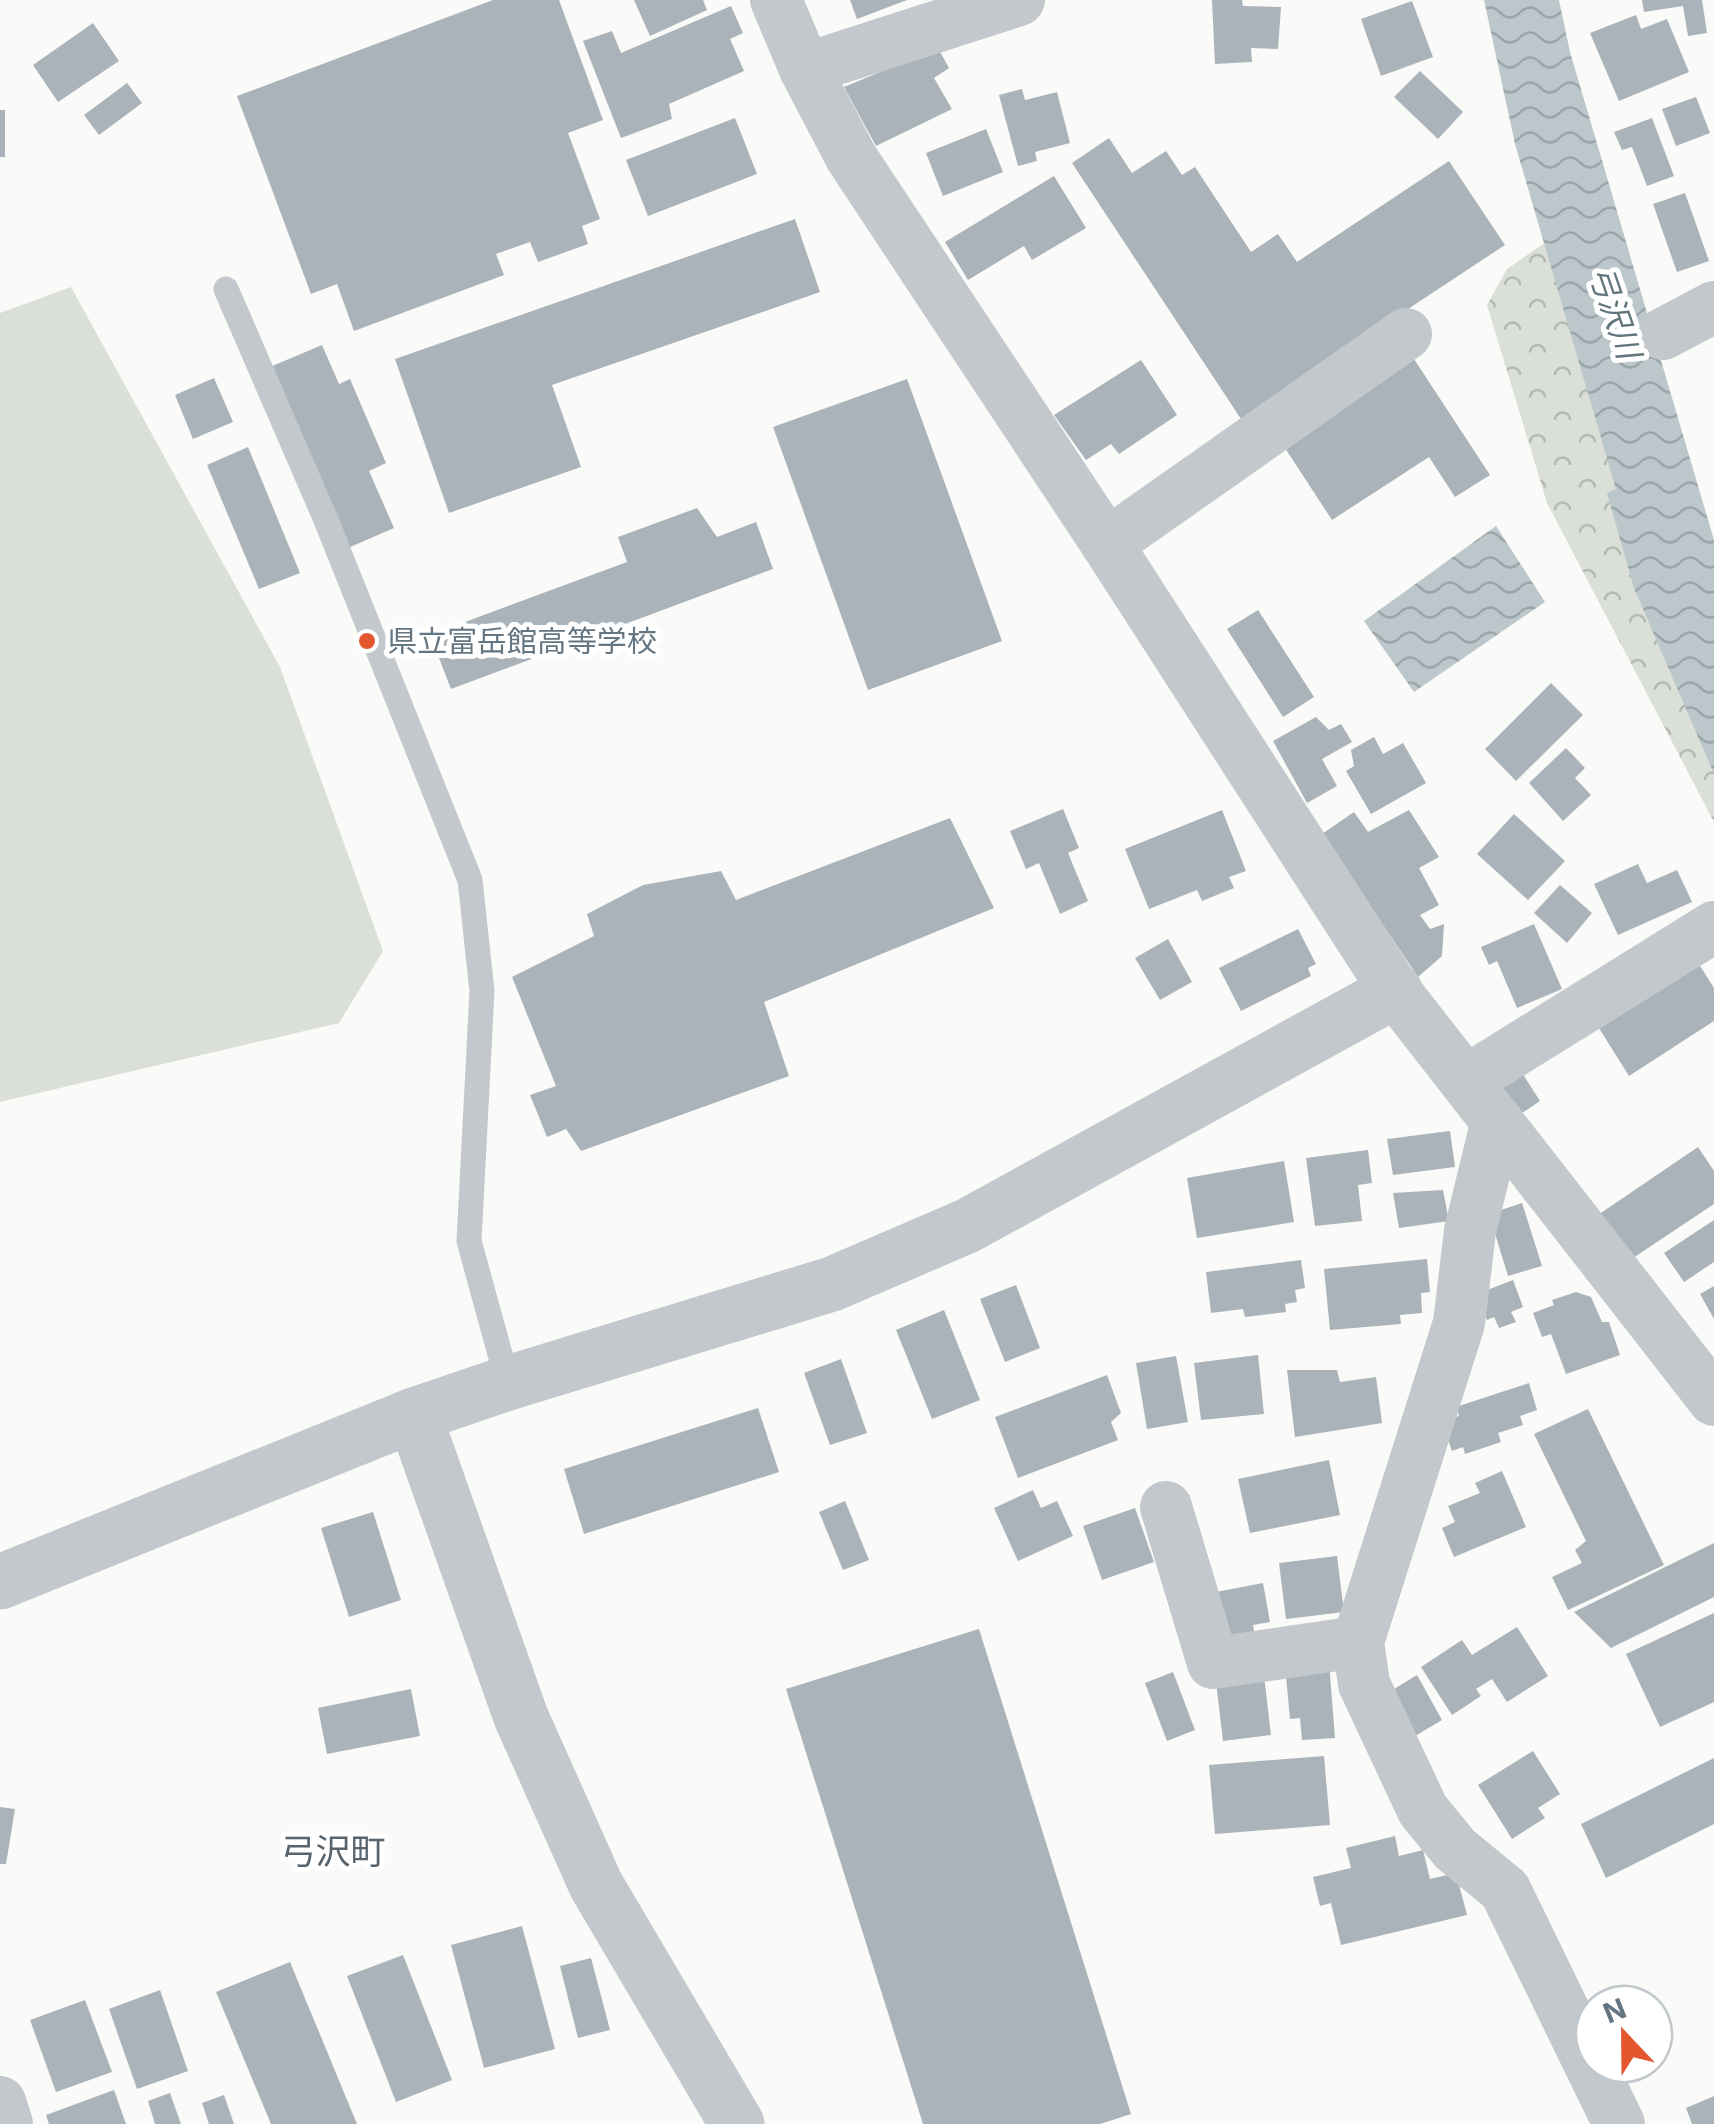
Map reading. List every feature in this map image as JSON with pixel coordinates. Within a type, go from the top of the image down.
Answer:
[{"type":"street","points":[[776,0],[805,69],[850,156],[1107,544],[1394,991],[1714,1400]]},
{"type":"street","points":[[805,69],[1019,0]]},
{"type":"street","points":[[1662,334],[1714,307]]},
{"type":"street","points":[[1107,544],[1406,334]]},
{"type":"street","points":[[1619,2124],[1505,1890],[1455,1849],[1423,1810],[1364,1684],[1358,1642],[1459,1323],[1482,1101],[1714,927]]},
{"type":"street","points":[[0,1582],[414,1416],[508,1383],[832,1284],[967,1226],[1394,991]]},
{"type":"street","points":[[414,1416],[520,1717],[596,1884],[738,2124]]},
{"type":"street","points":[[1166,1507],[1212,1663],[1358,1642]]},
{"type":"street","points":[[0,2102],[7,2124]]},
{"type":"lane","points":[[226,289],[326,520],[470,880],[482,991],[469,1242],[508,1383]]},
{"type":"green space","points":[[1553,237],[1714,684],[1714,822],[1547,503],[1487,305],[1507,269]]},
{"type":"green space","points":[[71,287],[280,667],[383,951],[339,1023],[0,1102],[0,313]]},
{"type":"water","name":"弓沢川","points":[[1484,0],[1559,0],[1570,52],[1714,540],[1714,774],[1634,588],[1607,493],[1616,489],[1515,144]]},
{"type":"water","points":[[1496,526],[1545,602],[1414,692],[1364,621]]},
{"type":"building","points":[[493,0],[559,0],[603,120],[568,133],[600,219],[582,226],[588,244],[538,262],[530,242],[496,254],[504,275],[354,331],[337,284],[311,294],[237,96]]},
{"type":"building","points":[[634,0],[703,0],[707,10],[650,36]]},
{"type":"building","points":[[850,0],[907,0],[857,19]]},
{"type":"building","points":[[1212,0],[1242,0],[1243,6],[1281,7],[1278,49],[1251,48],[1252,62],[1215,64]]},
{"type":"building","points":[[1642,0],[1702,0],[1707,33],[1688,36],[1683,6],[1644,12]]},
{"type":"building","points":[[1412,1],[1433,57],[1381,76],[1361,19]]},
{"type":"building","points":[[731,6],[743,33],[730,39],[744,71],[669,104],[672,119],[621,138],[583,41],[612,31],[621,53]]},
{"type":"building","points":[[1636,15],[1641,29],[1667,19],[1689,72],[1619,101],[1590,33]]},
{"type":"building","points":[[93,23],[119,61],[58,102],[33,65]]},
{"type":"building","points":[[938,48],[949,68],[934,78],[952,109],[876,146],[844,87]]},
{"type":"building","points":[[1420,71],[1463,112],[1438,139],[1394,97]]},
{"type":"building","points":[[127,83],[142,103],[99,135],[84,115]]},
{"type":"building","points":[[1022,89],[1025,100],[1057,92],[1070,143],[1035,152],[1037,161],[1018,166],[999,95]]},
{"type":"building","points":[[1696,97],[1710,133],[1676,146],[1662,109]]},
{"type":"building","points":[[0,110],[5,110],[5,157],[0,157]]},
{"type":"building","points":[[735,118],[757,174],[648,216],[626,160]]},
{"type":"building","points":[[1652,118],[1674,176],[1647,186],[1632,147],[1622,150],[1614,132]]},
{"type":"building","points":[[986,129],[1003,172],[943,196],[926,153]]},
{"type":"building","points":[[1109,138],[1132,173],[1166,151],[1182,175],[1195,167],[1251,252],[1278,234],[1297,262],[1449,161],[1505,245],[1241,419],[1072,163]]},
{"type":"building","points":[[1054,176],[1086,228],[1032,260],[1024,246],[968,280],[945,242]]},
{"type":"building","points":[[1685,193],[1709,261],[1677,272],[1653,204]]},
{"type":"building","points":[[795,219],[820,292],[552,385],[581,467],[449,513],[395,359]]},
{"type":"building","points":[[322,345],[339,384],[350,379],[386,463],[369,471],[394,528],[348,548],[270,367]]},
{"type":"building","points":[[1414,359],[1490,475],[1455,497],[1429,457],[1332,520],[1283,445]]},
{"type":"building","points":[[1141,360],[1177,415],[1119,454],[1111,444],[1086,460],[1054,415]]},
{"type":"building","points":[[214,378],[233,422],[193,439],[175,395]]},
{"type":"building","points":[[907,379],[1002,641],[868,690],[773,427]]},
{"type":"building","points":[[248,447],[300,573],[259,589],[207,465]]},
{"type":"building","points":[[697,508],[717,537],[756,522],[773,569],[451,689],[430,635],[627,562],[618,537]]},
{"type":"building","points":[[1258,610],[1314,697],[1283,717],[1227,629]]},
{"type":"building","points":[[1551,683],[1583,715],[1516,781],[1485,749]]},
{"type":"building","points":[[1316,717],[1329,730],[1341,724],[1352,742],[1322,759],[1337,786],[1307,803],[1273,741]]},
{"type":"building","points":[[1374,737],[1383,754],[1403,743],[1426,783],[1371,814],[1346,771],[1354,766],[1351,750]]},
{"type":"building","points":[[1566,748],[1585,768],[1575,778],[1591,795],[1563,821],[1529,783]]},
{"type":"building","points":[[1063,809],[1079,848],[1068,853],[1088,901],[1060,914],[1039,863],[1026,869],[1010,831]]},
{"type":"building","points":[[1222,810],[1246,871],[1229,877],[1234,888],[1202,901],[1197,890],[1149,909],[1125,849]]},
{"type":"building","points":[[1409,810],[1439,857],[1419,868],[1439,905],[1420,915],[1430,929],[1444,924],[1442,956],[1418,977],[1322,834],[1354,812],[1368,832]]},
{"type":"building","points":[[1514,814],[1565,861],[1528,900],[1477,854]]},
{"type":"building","points":[[950,818],[994,908],[764,1002],[789,1076],[581,1151],[566,1129],[547,1137],[530,1095],[556,1086],[512,977],[594,936],[587,914],[643,885],[721,871],[736,900]]},
{"type":"building","points":[[1638,864],[1647,883],[1677,870],[1692,902],[1618,935],[1594,884]]},
{"type":"building","points":[[1560,885],[1592,913],[1567,943],[1534,913]]},
{"type":"building","points":[[1534,924],[1562,989],[1517,1008],[1497,961],[1489,965],[1481,947]]},
{"type":"building","points":[[1298,929],[1316,964],[1308,968],[1311,976],[1241,1011],[1219,968]]},
{"type":"building","points":[[1168,939],[1192,982],[1160,1000],[1135,958]]},
{"type":"building","points":[[1697,961],[1714,988],[1714,1021],[1629,1076],[1597,1025]]},
{"type":"building","points":[[1517,1065],[1540,1101],[1516,1117],[1492,1080]]},
{"type":"building","points":[[1450,1131],[1455,1167],[1393,1175],[1387,1139]]},
{"type":"building","points":[[1698,1147],[1714,1171],[1714,1204],[1627,1262],[1595,1217]]},
{"type":"building","points":[[1368,1150],[1372,1183],[1358,1185],[1362,1221],[1315,1226],[1306,1158]]},
{"type":"building","points":[[1284,1161],[1294,1222],[1197,1238],[1187,1178]]},
{"type":"building","points":[[1443,1190],[1449,1221],[1399,1228],[1393,1193]]},
{"type":"building","points":[[1522,1203],[1542,1266],[1508,1276],[1489,1214]]},
{"type":"building","points":[[1714,1220],[1714,1262],[1684,1282],[1664,1253]]},
{"type":"building","points":[[1427,1259],[1430,1292],[1421,1293],[1422,1313],[1400,1315],[1401,1324],[1330,1330],[1324,1269]]},
{"type":"building","points":[[1301,1260],[1305,1288],[1295,1290],[1297,1302],[1285,1304],[1286,1312],[1245,1317],[1243,1309],[1211,1313],[1206,1272]]},
{"type":"building","points":[[1513,1280],[1523,1307],[1511,1312],[1516,1322],[1499,1328],[1494,1317],[1487,1320],[1477,1294]]},
{"type":"building","points":[[1016,1285],[1040,1348],[1005,1362],[980,1299]]},
{"type":"building","points":[[1714,1286],[1714,1319],[1700,1294]]},
{"type":"building","points":[[1576,1292],[1591,1297],[1602,1322],[1609,1322],[1620,1355],[1566,1374],[1551,1334],[1542,1337],[1533,1313],[1554,1305],[1552,1300]]},
{"type":"building","points":[[944,1310],[980,1400],[932,1419],[896,1330]]},
{"type":"building","points":[[1258,1355],[1264,1414],[1201,1420],[1194,1363]]},
{"type":"building","points":[[1176,1356],[1188,1422],[1147,1429],[1136,1363]]},
{"type":"building","points":[[841,1359],[867,1433],[830,1445],[804,1373]]},
{"type":"building","points":[[1287,1370],[1337,1370],[1340,1382],[1376,1377],[1382,1423],[1295,1437]]},
{"type":"building","points":[[1107,1375],[1121,1413],[1111,1422],[1118,1440],[1018,1478],[995,1417]]},
{"type":"building","points":[[1529,1383],[1537,1410],[1520,1416],[1523,1425],[1498,1433],[1501,1442],[1465,1454],[1463,1447],[1452,1451],[1442,1422],[1459,1416],[1456,1407]]},
{"type":"building","points":[[758,1408],[779,1472],[584,1534],[564,1469]]},
{"type":"building","points":[[1588,1409],[1664,1565],[1568,1610],[1552,1577],[1582,1563],[1575,1550],[1586,1541],[1534,1434]]},
{"type":"building","points":[[1329,1460],[1340,1515],[1250,1533],[1238,1479]]},
{"type":"building","points":[[1502,1471],[1526,1527],[1454,1557],[1442,1528],[1455,1522],[1448,1506],[1480,1493],[1475,1483]]},
{"type":"building","points":[[1033,1490],[1041,1508],[1057,1501],[1073,1536],[1018,1561],[994,1508]]},
{"type":"building","points":[[845,1501],[869,1560],[843,1570],[819,1512]]},
{"type":"building","points":[[1135,1508],[1154,1562],[1102,1580],[1083,1526]]},
{"type":"building","points":[[373,1512],[401,1600],[349,1617],[321,1528]]},
{"type":"building","points":[[1714,1543],[1714,1597],[1611,1648],[1574,1612]]},
{"type":"building","points":[[1337,1556],[1344,1612],[1286,1619],[1279,1563]]},
{"type":"building","points":[[1263,1583],[1270,1622],[1253,1625],[1256,1642],[1227,1648],[1216,1592]]},
{"type":"building","points":[[1714,1613],[1714,1702],[1660,1727],[1626,1654]]},
{"type":"building","points":[[1517,1627],[1548,1676],[1507,1702],[1492,1679],[1476,1689],[1481,1696],[1452,1715],[1421,1667],[1462,1640],[1472,1655]]},
{"type":"building","points":[[979,1629],[1131,2114],[1100,2124],[923,2124],[786,1689]]},
{"type":"building","points":[[1329,1662],[1335,1738],[1302,1740],[1300,1718],[1290,1719],[1285,1666]]},
{"type":"building","points":[[1173,1672],[1195,1730],[1167,1741],[1145,1683]]},
{"type":"building","points":[[1417,1675],[1442,1720],[1415,1736],[1389,1692]]},
{"type":"building","points":[[1264,1676],[1271,1735],[1223,1741],[1216,1682]]},
{"type":"building","points":[[411,1689],[420,1736],[327,1754],[318,1708]]},
{"type":"building","points":[[1533,1751],[1560,1794],[1538,1808],[1545,1818],[1512,1839],[1478,1785]]},
{"type":"building","points":[[1324,1756],[1330,1825],[1215,1834],[1209,1765]]},
{"type":"building","points":[[1714,1758],[1714,1824],[1606,1878],[1581,1824]]},
{"type":"building","points":[[0,1807],[15,1809],[6,1864],[0,1864]]},
{"type":"building","points":[[1395,1836],[1399,1856],[1423,1850],[1430,1879],[1456,1873],[1467,1915],[1341,1945],[1331,1903],[1320,1906],[1313,1877],[1351,1868],[1346,1848]]},
{"type":"building","points":[[522,1926],[555,2049],[484,2068],[451,1945]]},
{"type":"building","points":[[403,1955],[452,2080],[396,2102],[347,1976]]},
{"type":"building","points":[[591,1958],[610,2030],[578,2038],[560,1966]]},
{"type":"building","points":[[290,1962],[357,2124],[271,2124],[216,1992]]},
{"type":"building","points":[[160,1990],[188,2071],[137,2089],[109,2009]]},
{"type":"building","points":[[85,2000],[112,2072],[56,2092],[30,2020]]},
{"type":"building","points":[[114,2090],[126,2124],[49,2124],[46,2115]]},
{"type":"building","points":[[170,2093],[181,2124],[155,2124],[148,2101]]},
{"type":"building","points":[[224,2095],[234,2124],[209,2124],[202,2103]]},
{"type":"building","points":[[1714,2096],[1714,2124],[1692,2124],[1686,2108]]},
{"type":"place","name":"県立富岳館高等学校","points":[[367,641]]},
{"type":"district","name":"弓沢町","points":[[333,1851]]}]
